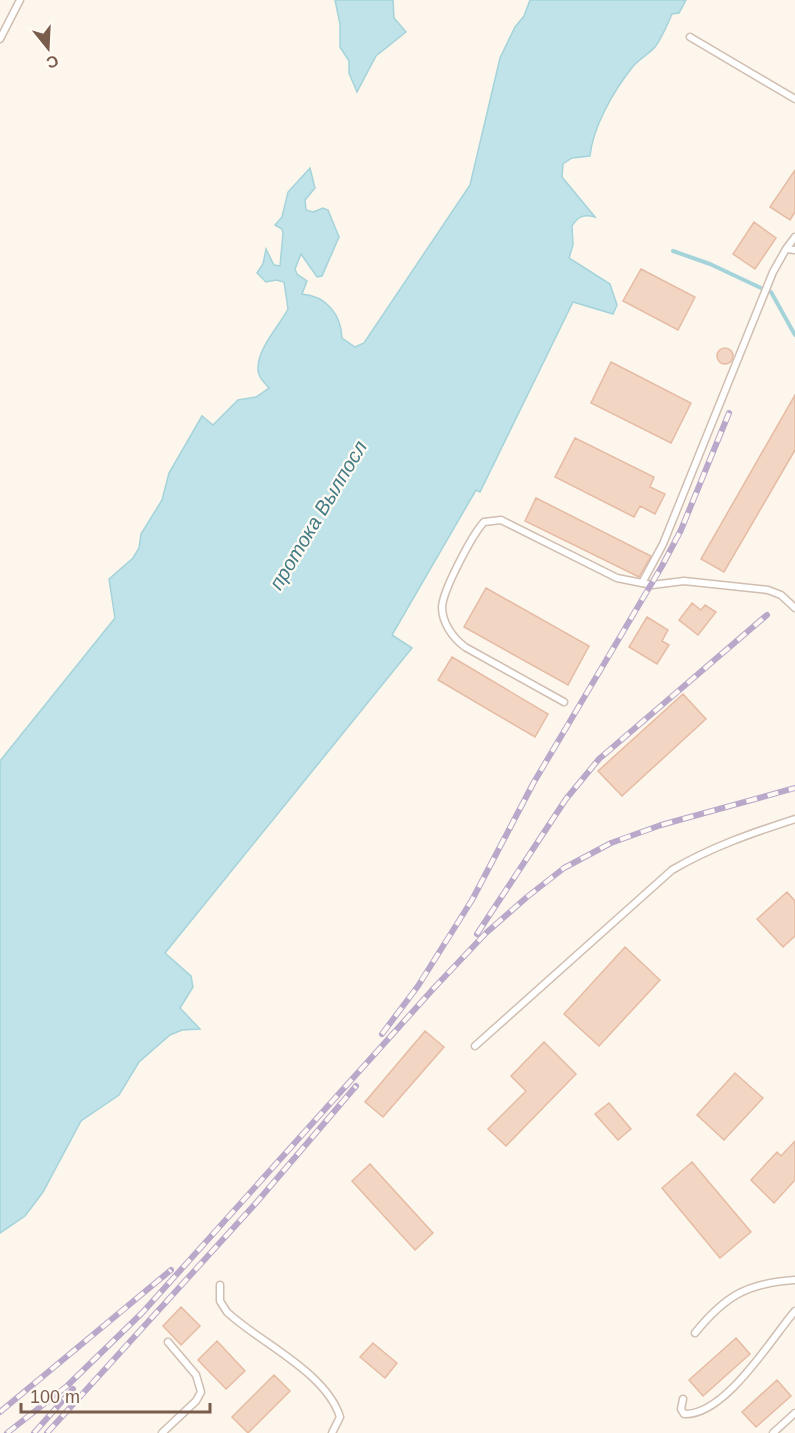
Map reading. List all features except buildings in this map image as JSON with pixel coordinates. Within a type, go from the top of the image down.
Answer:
[{"type":"lane","points":[[0,39],[20,0]]},
{"type":"lane","points":[[690,37],[795,99]]},
{"type":"lane","points":[[642,583],[663,544],[773,272],[795,237]]},
{"type":"lane","points":[[786,249],[795,250]]},
{"type":"lane","points":[[564,702],[465,647],[458,642],[447,626],[443,616],[444,598],[477,530],[484,522],[501,520],[590,567],[617,578],[660,585],[684,581],[768,590],[781,595],[795,608]]},
{"type":"lane","points":[[475,1046],[672,870],[703,852],[741,836],[795,819]]},
{"type":"lane","points":[[695,1333],[726,1300],[739,1292],[778,1281],[795,1280]]},
{"type":"lane","points":[[220,1285],[220,1301],[227,1312],[298,1365],[336,1404],[340,1417],[332,1433]]},
{"type":"lane","points":[[683,1400],[681,1409],[684,1414],[691,1414],[701,1411],[735,1386],[750,1371],[795,1311]]},
{"type":"lane","points":[[162,1433],[195,1401],[201,1392],[196,1375],[168,1342]]},
{"type":"lane","points":[[773,1433],[795,1413]]},
{"type":"water","points":[[335,0],[393,0],[394,18],[406,32],[376,56],[357,92],[349,73],[349,61],[340,47],[340,24]]},
{"type":"water","name":"протока Вылпосл","points":[[530,0],[686,0],[679,13],[672,14],[655,47],[633,66],[617,88],[595,133],[590,156],[572,158],[563,164],[562,177],[595,217],[582,217],[572,226],[573,245],[569,258],[610,284],[617,305],[613,314],[573,302],[480,492],[476,490],[392,635],[412,648],[165,953],[191,976],[193,987],[180,1008],[200,1029],[182,1030],[170,1035],[139,1062],[119,1095],[81,1121],[43,1192],[25,1216],[0,1233],[0,761],[115,618],[109,579],[133,558],[139,548],[141,534],[162,500],[169,473],[202,416],[213,425],[238,400],[256,397],[269,388],[259,374],[259,360],[265,345],[288,309],[284,282],[276,280],[266,282],[257,273],[263,264],[266,249],[274,265],[280,266],[283,233],[282,229],[275,225],[282,217],[288,192],[310,168],[315,188],[305,200],[306,210],[313,212],[323,208],[328,210],[339,237],[322,276],[317,277],[301,254],[295,269],[297,274],[307,281],[302,294],[318,298],[331,308],[339,321],[342,338],[355,347],[364,343],[470,185],[500,58],[515,27],[524,16]]},
{"type":"waterway","points":[[673,251],[710,264],[761,288]]},
{"type":"waterway","points":[[771,292],[795,335]]},
{"type":"railway","points":[[382,1034],[418,986],[472,900],[534,782],[662,566],[681,530],[729,413]]},
{"type":"railway","points":[[477,934],[566,799],[599,759],[767,615]]},
{"type":"railway","points":[[7,1433],[67,1386],[142,1313],[434,988],[486,933],[527,897],[564,868],[611,843],[661,825],[795,788]]},
{"type":"railway","points":[[47,1433],[256,1203],[356,1086]]},
{"type":"railway","points":[[0,1412],[171,1270]]},
{"type":"railway","points":[[34,1433],[73,1389]]}]
